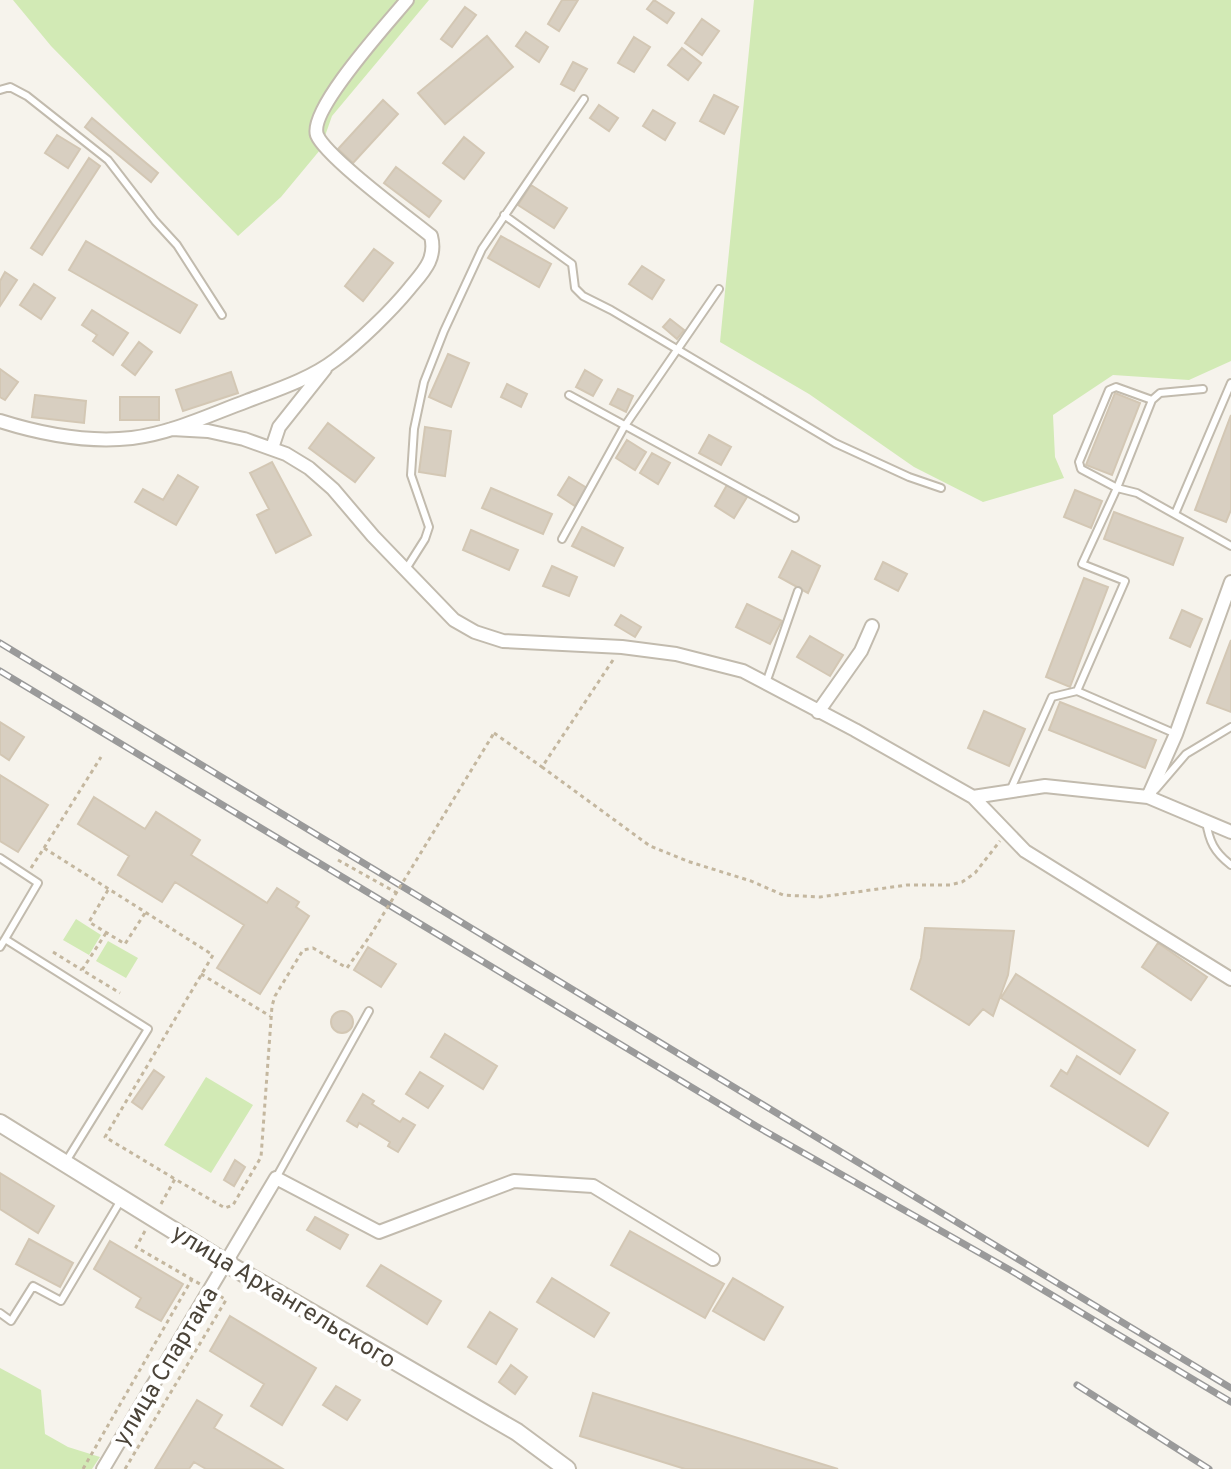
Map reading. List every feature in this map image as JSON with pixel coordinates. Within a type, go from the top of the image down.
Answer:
[{"type":"street","points":[[272,448],[279,427],[329,364],[400,300],[429,265],[434,248],[431,236],[334,157],[317,135],[317,120],[330,96],[407,0]]},
{"type":"street","points":[[0,421],[35,432],[89,438],[130,438],[172,429],[284,386],[329,364]]},
{"type":"street","points":[[172,429],[208,431],[272,448],[309,468],[333,489],[373,536],[454,620],[475,632],[519,642],[622,647],[676,654],[743,671],[973,797],[1025,851],[1231,979]]},
{"type":"street","points":[[1148,797],[1176,734],[1231,582]]},
{"type":"street","points":[[818,712],[861,651],[872,626]]},
{"type":"street","points":[[973,797],[1045,786],[1148,797],[1231,832]]},
{"type":"street","name":"улица Архангельского","points":[[0,1123],[226,1263],[517,1432],[567,1469]]},
{"type":"street","points":[[276,1178],[379,1232],[514,1181],[593,1186],[713,1259]]},
{"type":"street","name":"улица Спартака","points":[[103,1469],[276,1178]]},
{"type":"lane","points":[[0,90],[10,87],[27,96],[108,160],[177,245],[222,315]]},
{"type":"lane","points":[[406,569],[429,527],[411,475],[414,429],[424,382],[482,249],[584,99]]},
{"type":"lane","points":[[504,215],[572,264],[575,288],[583,296],[835,443],[941,488]]},
{"type":"lane","points":[[562,539],[624,427],[719,289]]},
{"type":"lane","points":[[1175,514],[1231,383]]},
{"type":"lane","points":[[1152,400],[1116,387],[1109,390],[1079,462],[1084,473],[1137,493],[1231,546]]},
{"type":"lane","points":[[1077,691],[1125,581],[1082,564],[1152,400],[1160,393],[1203,389]]},
{"type":"lane","points":[[569,395],[795,518]]},
{"type":"lane","points":[[766,683],[798,591]]},
{"type":"lane","points":[[1010,791],[1052,697],[1077,691],[1176,734]]},
{"type":"lane","points":[[1148,797],[1186,754],[1231,727]]},
{"type":"lane","points":[[1206,821],[1209,842],[1220,857],[1231,865]]},
{"type":"lane","points":[[0,858],[38,883],[0,947]]},
{"type":"lane","points":[[5,939],[148,1029],[64,1164]]},
{"type":"lane","points":[[276,1178],[369,1011]]},
{"type":"lane","points":[[0,1313],[11,1321],[33,1286],[61,1301],[121,1200]]},
{"type":"path","points":[[542,767],[622,647]]},
{"type":"path","points":[[44,848],[213,955],[105,1137],[230,1208],[258,1165],[273,1000],[303,950],[313,948],[347,968],[397,893],[494,733],[650,846],[783,895],[820,897],[907,885],[962,882],[975,873],[1007,832]]},
{"type":"path","points":[[26,876],[101,757]]},
{"type":"path","points":[[338,860],[397,893]]},
{"type":"path","points":[[108,890],[89,922],[106,933],[125,944],[145,913]]},
{"type":"path","points":[[82,970],[106,933]]},
{"type":"path","points":[[53,952],[120,993]]},
{"type":"path","points":[[201,974],[271,1017]]},
{"type":"path","points":[[125,1469],[226,1300],[136,1247],[175,1179]]},
{"type":"path","points":[[83,1469],[192,1279]]},
{"type":"green space","points":[[13,0],[429,0],[332,116],[320,150],[281,197],[238,236],[51,46]]},
{"type":"green space","points":[[754,0],[1231,0],[1231,361],[1189,380],[1113,375],[1053,415],[1055,457],[1064,478],[983,502],[914,467],[809,394],[720,342]]},
{"type":"green space","points":[[76,919],[101,935],[89,955],[63,940]]},
{"type":"green space","points":[[108,941],[138,958],[126,978],[96,961]]},
{"type":"green space","points":[[206,1077],[253,1105],[211,1173],[164,1145]]},
{"type":"green space","points":[[0,1368],[41,1390],[45,1434],[68,1447],[100,1457],[92,1469],[0,1469]]},
{"type":"building","points":[[562,0],[578,0],[559,31],[548,24]]},
{"type":"building","points":[[654,0],[674,13],[667,23],[647,9]]},
{"type":"building","points":[[465,7],[476,15],[452,47],[441,39]]},
{"type":"building","points":[[702,19],[719,31],[702,55],[685,43]]},
{"type":"building","points":[[526,32],[548,47],[539,62],[516,46]]},
{"type":"building","points":[[487,36],[513,67],[445,124],[418,93]]},
{"type":"building","points":[[634,37],[650,47],[634,72],[618,63]]},
{"type":"building","points":[[682,48],[701,63],[688,80],[668,65]]},
{"type":"building","points":[[573,62],[587,69],[574,91],[561,84]]},
{"type":"building","points":[[714,95],[738,107],[724,134],[700,121]]},
{"type":"building","points":[[383,100],[398,114],[353,163],[338,149]]},
{"type":"building","points":[[599,105],[618,118],[609,131],[590,118]]},
{"type":"building","points":[[653,110],[675,123],[665,140],[643,126]]},
{"type":"building","points":[[92,118],[158,173],[151,182],[85,127]]},
{"type":"building","points":[[57,135],[80,149],[68,168],[45,153]]},
{"type":"building","points":[[464,137],[484,153],[464,179],[443,163]]},
{"type":"building","points":[[89,158],[100,166],[42,255],[31,248]]},
{"type":"building","points":[[396,167],[441,201],[429,217],[384,183]]},
{"type":"building","points":[[531,185],[567,208],[554,228],[518,205]]},
{"type":"building","points":[[501,236],[551,264],[539,287],[488,258]]},
{"type":"building","points":[[86,241],[197,305],[180,333],[69,270]]},
{"type":"building","points":[[374,249],[393,263],[363,301],[345,286]]},
{"type":"building","points":[[642,266],[664,280],[652,299],[629,284]]},
{"type":"building","points":[[5,272],[17,280],[0,306],[0,281]]},
{"type":"building","points":[[34,284],[55,298],[41,319],[20,305]]},
{"type":"building","points":[[92,310],[128,333],[113,355],[93,341],[97,335],[82,325]]},
{"type":"building","points":[[670,319],[684,330],[677,339],[663,327]]},
{"type":"building","points":[[139,342],[152,352],[135,375],[122,365]]},
{"type":"building","points":[[448,354],[469,363],[451,407],[429,397]]},
{"type":"building","points":[[0,369],[18,382],[5,400],[0,397]]},
{"type":"building","points":[[585,370],[602,380],[593,396],[576,387]]},
{"type":"building","points":[[231,372],[238,393],[183,411],[176,390]]},
{"type":"building","points":[[507,384],[527,394],[521,407],[501,397]]},
{"type":"building","points":[[618,389],[633,396],[626,412],[610,404]]},
{"type":"building","points":[[1115,393],[1140,403],[1112,475],[1086,465]]},
{"type":"building","points":[[35,395],[86,401],[84,423],[32,417]]},
{"type":"building","points":[[120,397],[159,397],[159,420],[120,420]]},
{"type":"building","points":[[1231,415],[1231,510],[1226,522],[1195,510]]},
{"type":"building","points":[[328,423],[374,458],[355,482],[309,448]]},
{"type":"building","points":[[425,427],[451,431],[445,476],[419,472]]},
{"type":"building","points":[[709,435],[731,447],[721,465],[699,453]]},
{"type":"building","points":[[627,440],[646,452],[635,470],[616,458]]},
{"type":"building","points":[[652,453],[670,463],[658,484],[640,473]]},
{"type":"building","points":[[272,462],[311,535],[276,553],[257,515],[269,509],[250,473]]},
{"type":"building","points":[[178,475],[198,487],[176,525],[135,502],[143,489],[163,500]]},
{"type":"building","points":[[569,477],[587,488],[575,506],[558,495]]},
{"type":"building","points":[[727,485],[747,497],[734,518],[715,506]]},
{"type":"building","points":[[491,488],[552,514],[543,534],[482,508]]},
{"type":"building","points":[[1075,490],[1102,501],[1091,528],[1064,517]]},
{"type":"building","points":[[1114,512],[1183,538],[1173,565],[1104,539]]},
{"type":"building","points":[[582,527],[623,548],[614,566],[572,546]]},
{"type":"building","points":[[471,530],[518,550],[509,570],[463,550]]},
{"type":"building","points":[[792,551],[820,566],[808,593],[779,577]]},
{"type":"building","points":[[883,562],[907,574],[898,591],[875,579]]},
{"type":"building","points":[[552,566],[577,577],[569,596],[543,586]]},
{"type":"building","points":[[1084,578],[1108,587],[1070,687],[1046,677]]},
{"type":"building","points":[[747,604],[782,621],[770,644],[736,627]]},
{"type":"building","points":[[1182,610],[1202,619],[1190,647],[1170,638]]},
{"type":"building","points":[[621,615],[641,627],[635,637],[615,625]]},
{"type":"building","points":[[810,636],[843,655],[830,676],[797,657]]},
{"type":"building","points":[[1231,640],[1231,712],[1207,703]]},
{"type":"building","points":[[1060,702],[1156,740],[1145,768],[1049,730]]},
{"type":"building","points":[[984,711],[1025,729],[1009,766],[968,748]]},
{"type":"building","points":[[0,722],[24,737],[9,760],[0,754]]},
{"type":"building","points":[[0,775],[48,805],[18,852],[0,841]]},
{"type":"building","points":[[94,797],[145,829],[156,812],[200,840],[191,855],[267,903],[277,888],[299,902],[296,907],[309,916],[260,994],[217,968],[244,925],[175,882],[162,902],[118,875],[129,856],[78,824]]},
{"type":"building","points":[[925,928],[1014,931],[1008,975],[993,1016],[983,1009],[969,1025],[911,989],[921,958]]},
{"type":"building","points":[[1158,943],[1207,977],[1191,1000],[1142,967]]},
{"type":"building","points":[[368,947],[396,964],[381,987],[354,970]]},
{"type":"building","points":[[1016,974],[1135,1050],[1120,1074],[1001,998]]},
{"type":"building","points":[[342,1011],[350,1014],[353,1022],[350,1030],[342,1033],[334,1030],[331,1022],[334,1014]]},
{"type":"building","points":[[445,1034],[497,1066],[483,1089],[431,1057]]},
{"type":"building","points":[[1077,1056],[1168,1113],[1148,1146],[1051,1086],[1061,1070],[1067,1074]]},
{"type":"building","points":[[154,1070],[164,1077],[142,1109],[132,1102]]},
{"type":"building","points":[[420,1072],[443,1086],[428,1108],[406,1094]]},
{"type":"building","points":[[363,1094],[374,1101],[372,1104],[400,1122],[403,1118],[415,1125],[398,1152],[388,1146],[390,1142],[359,1123],[357,1127],[347,1121]]},
{"type":"building","points":[[235,1160],[245,1167],[234,1186],[224,1180]]},
{"type":"building","points":[[0,1173],[54,1206],[38,1233],[0,1209]]},
{"type":"building","points":[[315,1217],[348,1235],[340,1249],[307,1230]]},
{"type":"building","points":[[630,1231],[724,1284],[705,1318],[611,1265]]},
{"type":"building","points":[[29,1239],[73,1263],[60,1287],[16,1264]]},
{"type":"building","points":[[110,1241],[183,1284],[161,1321],[136,1307],[141,1298],[94,1269]]},
{"type":"building","points":[[381,1265],[441,1301],[427,1324],[367,1286]]},
{"type":"building","points":[[552,1278],[609,1313],[594,1337],[537,1302]]},
{"type":"building","points":[[733,1278],[783,1307],[764,1340],[713,1311]]},
{"type":"building","points":[[490,1312],[517,1329],[496,1364],[468,1347]]},
{"type":"building","points":[[230,1316],[316,1368],[282,1425],[251,1406],[264,1384],[210,1351]]},
{"type":"building","points":[[511,1365],[527,1377],[515,1394],[499,1382]]},
{"type":"building","points":[[336,1386],[360,1400],[347,1420],[323,1405]]},
{"type":"building","points":[[593,1393],[838,1469],[685,1469],[580,1436]]},
{"type":"building","points":[[197,1400],[222,1415],[214,1428],[283,1469],[206,1469],[194,1462],[189,1469],[155,1469]]},
{"type":"railway","points":[[0,643],[1231,1388]]},
{"type":"railway","points":[[0,671],[756,1126],[1010,1270],[1231,1402]]},
{"type":"railway","points":[[1077,1385],[1209,1469]]}]
